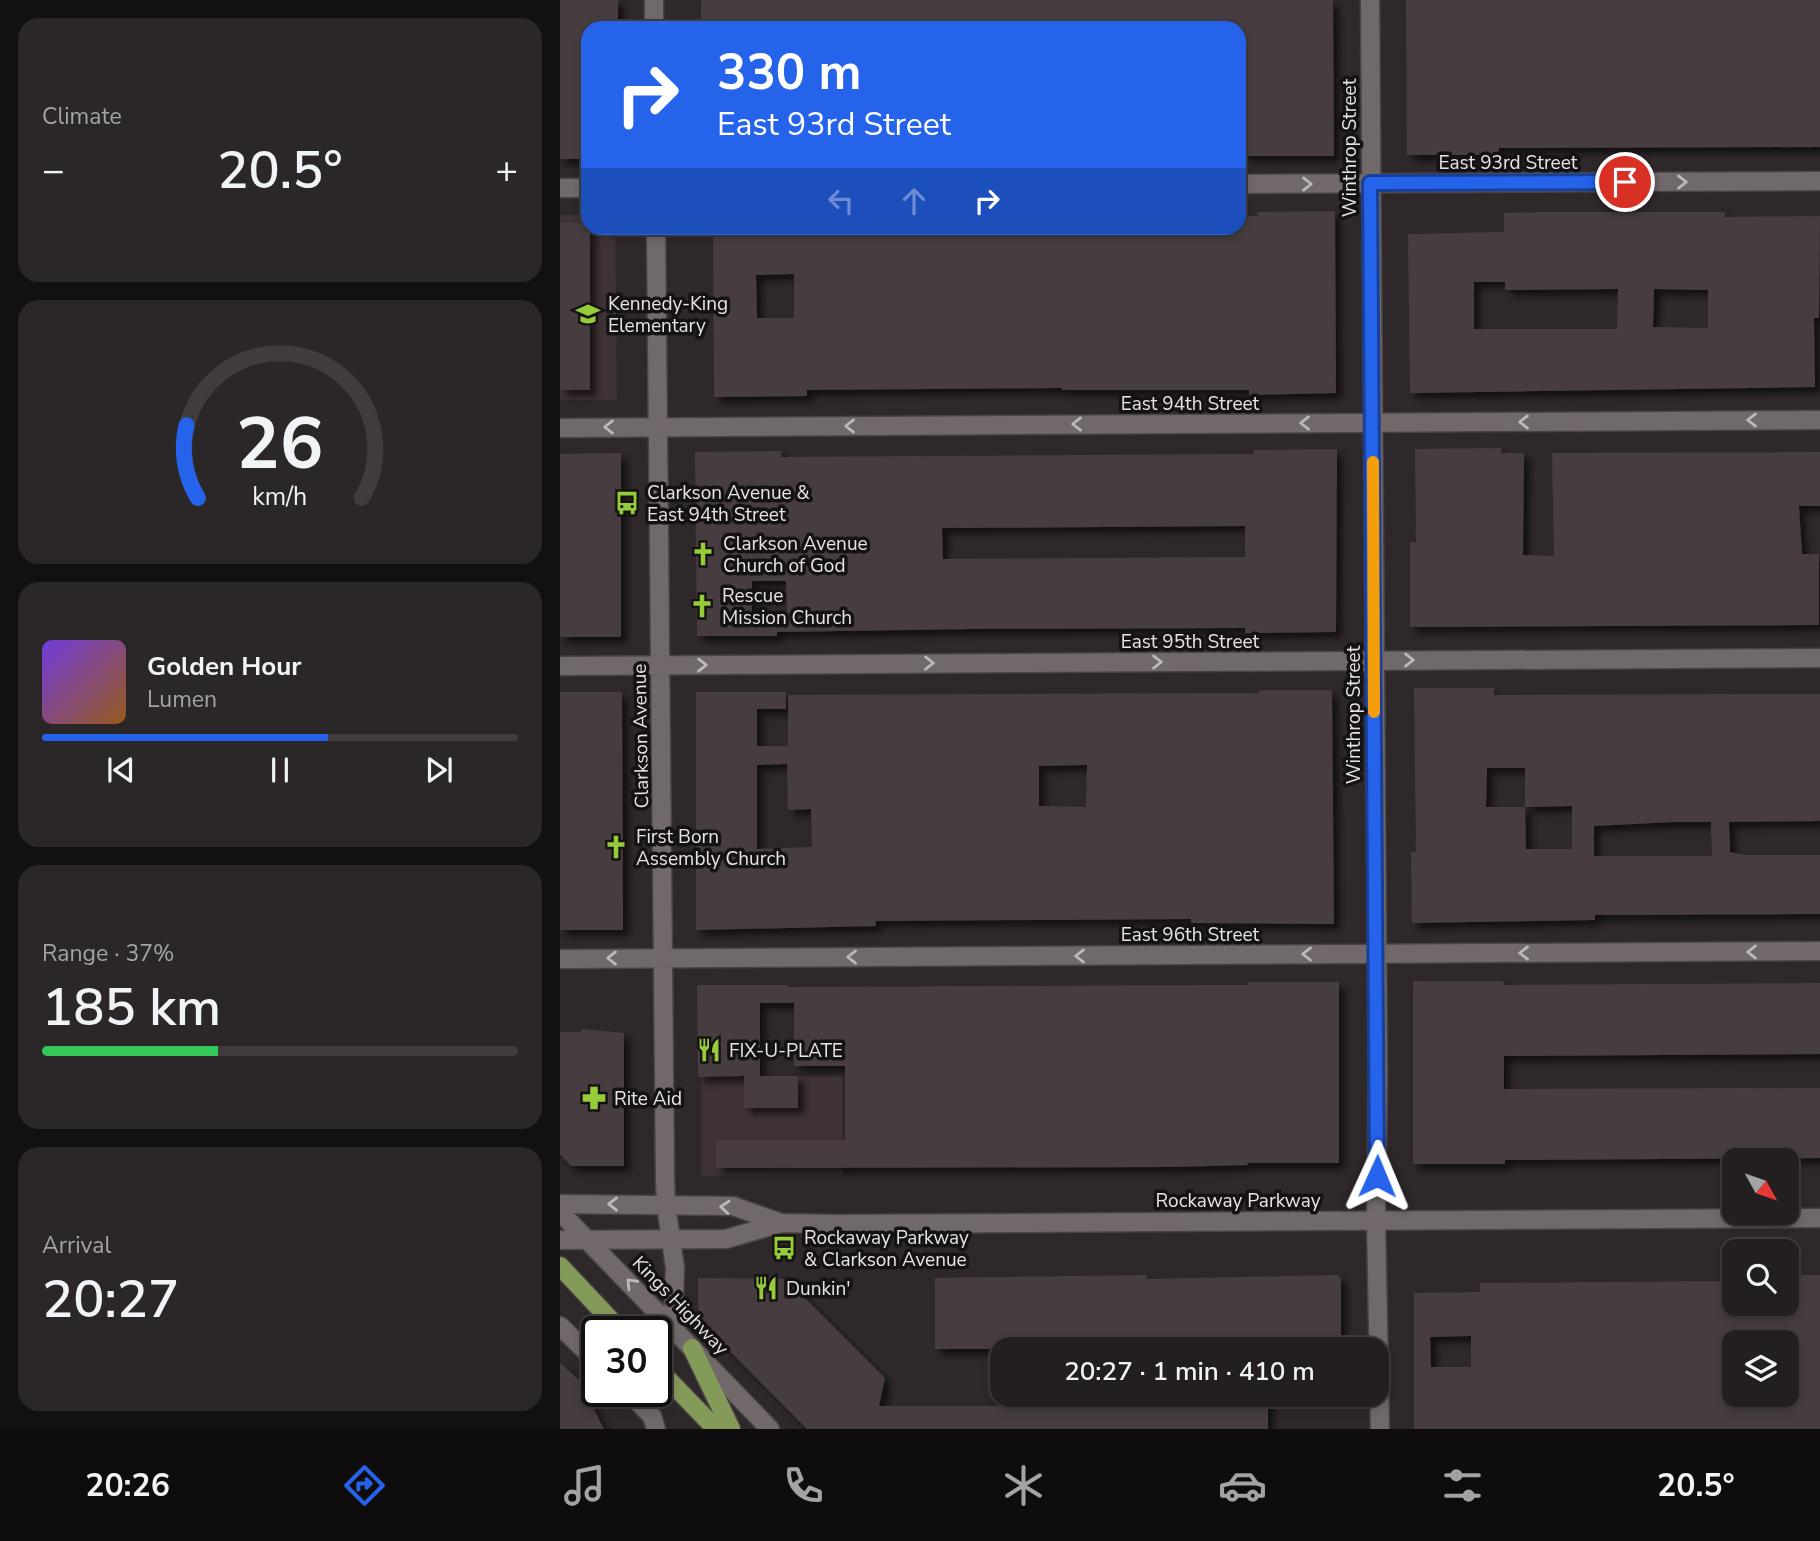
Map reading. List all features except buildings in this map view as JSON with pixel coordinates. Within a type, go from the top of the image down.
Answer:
[{"type":"main road","points":[[560,1266],[607,1316]]},
{"type":"main road","points":[[692,1348],[731,1429]]},
{"type":"main road","points":[[672,1384],[716,1429]]},
{"type":"street","points":[[654,0],[654,21]]},
{"type":"street","name":"Winthrop Street","points":[[1370,0],[1376,1220],[1380,1429]]},
{"type":"street","name":"East 93rd Street","points":[[1246,184],[1820,181]]},
{"type":"street","points":[[560,188],[581,188]]},
{"type":"street","name":"Clarkson Avenue","points":[[656,235],[666,1205],[675,1268],[673,1327]]},
{"type":"street","name":"East 94th Street","points":[[560,428],[1820,420]]},
{"type":"street","name":"East 95th Street","points":[[560,666],[1820,658]]},
{"type":"street","name":"East 96th Street","points":[[560,959],[1820,951]]},
{"type":"street","name":"Rockaway Parkway","points":[[560,1204],[733,1206],[781,1223]]},
{"type":"street","name":"Kings Highway","points":[[560,1212],[770,1429]]},
{"type":"street","name":"Rockaway Parkway","points":[[560,1240],[726,1239],[781,1223],[1820,1217]]},
{"type":"street","points":[[560,1326],[581,1346]]},
{"type":"street","points":[[643,1407],[652,1416],[656,1429]]},
{"type":"shaded area","name":"Kennedy-King Elementary","points":[[560,215],[581,215],[581,235],[615,235],[617,400],[560,400]]},
{"type":"shaded area","points":[[842,1076],[843,1175],[701,1176],[701,1077]]},
{"type":"slow traffic","points":[[1373,462],[1374,712]]},
{"type":"place","name":"Kennedy-King Elementary","points":[[588,314]]},
{"type":"place","name":"Clarkson Avenue & East 94th Street","points":[[627,503]]},
{"type":"place","name":"Clarkson Avenue Church of God","points":[[703,554]]},
{"type":"place","name":"Rescue Mission Church","points":[[702,606]]},
{"type":"place","name":"First Born Assembly Church","points":[[616,847]]},
{"type":"place","name":"FIX-U-PLATE","points":[[709,1050]]},
{"type":"place","name":"Rite Aid","points":[[594,1098]]},
{"type":"place","name":"Rockaway Parkway & Clarkson Avenue","points":[[784,1248]]},
{"type":"place","name":"Dunkin'","points":[[766,1288]]},
{"type":"route","points":[[1377,1176],[1370,183],[1625,182]]}]
